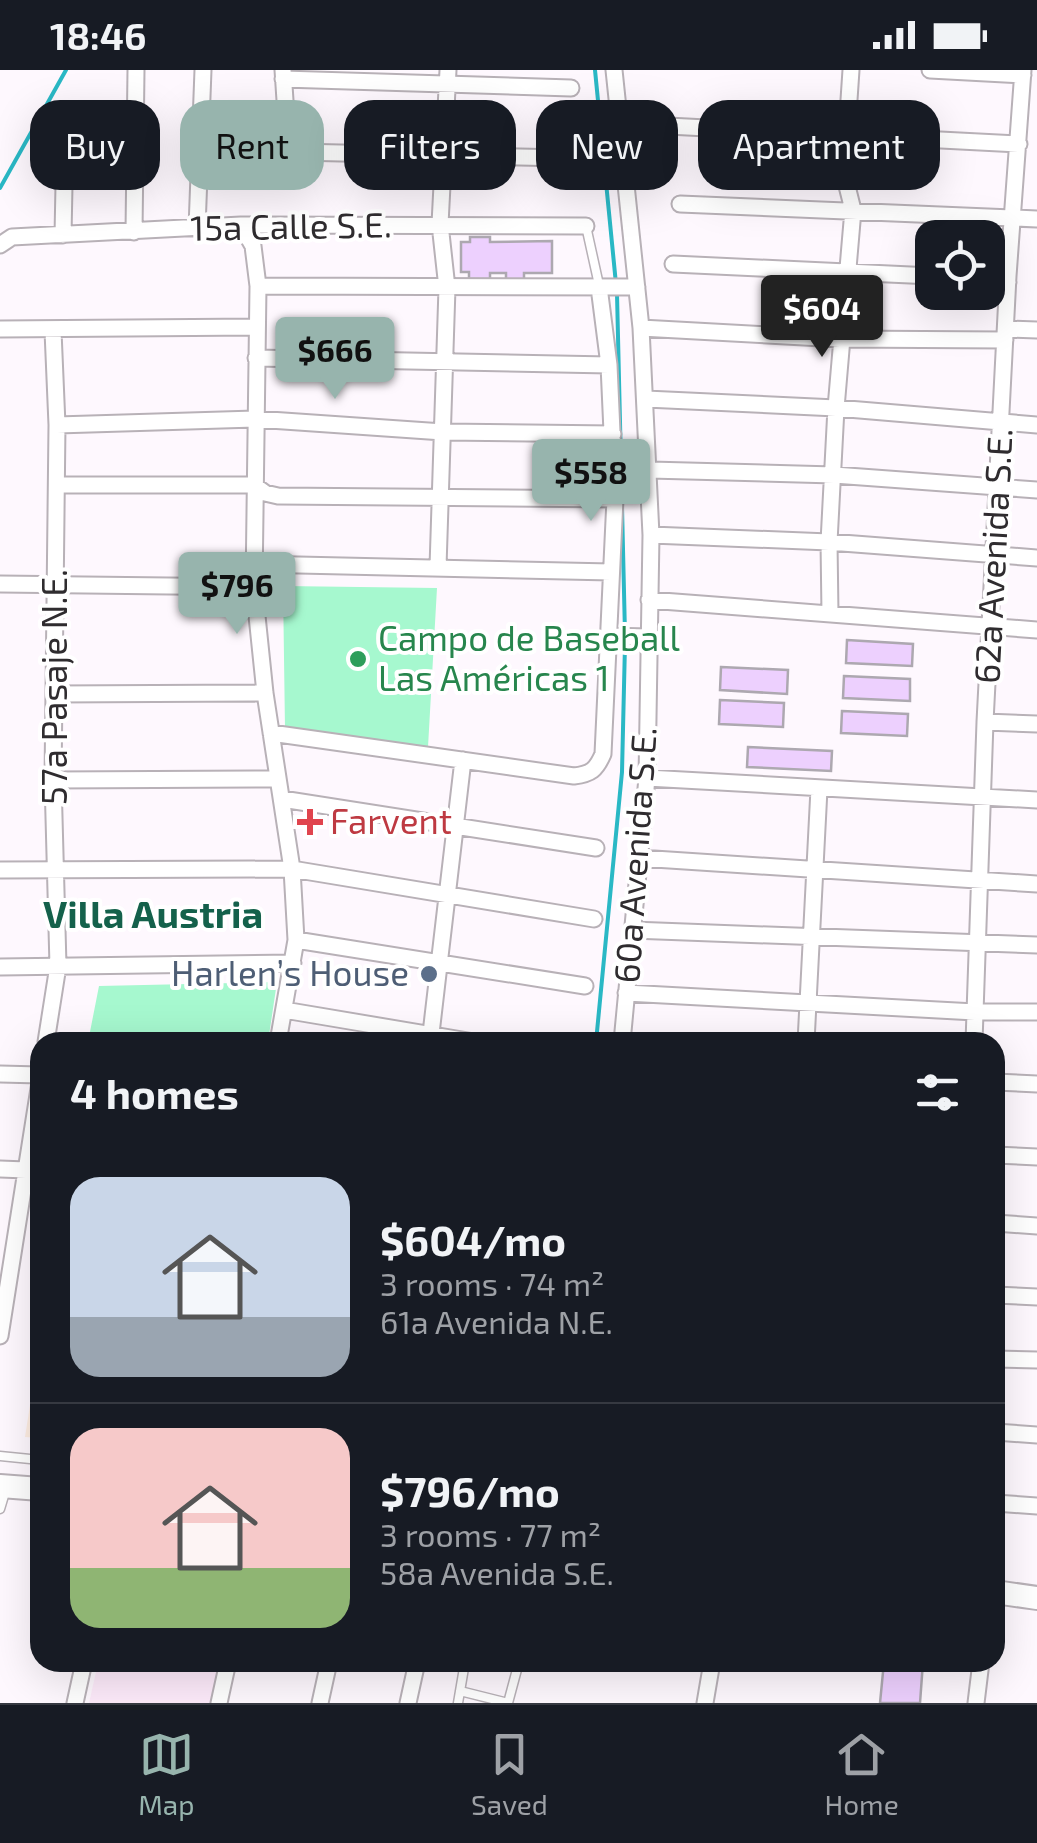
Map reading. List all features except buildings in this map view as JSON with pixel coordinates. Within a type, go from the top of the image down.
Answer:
[{"type":"main road","points":[[2,1494],[30,1490]]},
{"type":"main road","points":[[1005,1593],[1037,1598]]},
{"type":"main road","points":[[1005,1609],[1037,1614]]},
{"type":"street","points":[[134,232],[136,70]]},
{"type":"street","points":[[197,228],[202,70]]},
{"type":"street","name":"60a Avenida S.E.","points":[[614,70],[630,287],[641,328],[651,534],[649,600],[627,637],[647,778],[623,1032]]},
{"type":"street","points":[[848,100],[850,70]]},
{"type":"street","points":[[930,70],[1023,72]]},
{"type":"street","name":"62a Avenida S.E.","points":[[974,1032],[1008,282],[1019,144],[1029,119],[1023,72]]},
{"type":"street","points":[[344,153],[296,152],[288,146],[283,75],[448,78],[571,88]]},
{"type":"street","points":[[940,140],[1019,144]]},
{"type":"street","points":[[63,235],[64,190]]},
{"type":"street","points":[[438,567],[447,288],[440,224],[442,190]]},
{"type":"street","points":[[830,614],[829,542],[836,408],[853,210],[848,190]]},
{"type":"street","points":[[680,204],[1037,219]]},
{"type":"street","points":[[242,225],[253,246],[258,286],[254,587],[265,693],[292,869],[296,940],[280,1032]]},
{"type":"street","name":"15a Calle S.E.","points":[[0,245],[12,237],[242,225],[586,226]]},
{"type":"street","points":[[674,264],[915,275]]},
{"type":"street","points":[[258,286],[630,287]]},
{"type":"street","points":[[271,733],[574,776],[589,774],[598,767],[627,637],[611,572],[615,499],[602,287]]},
{"type":"street","points":[[0,329],[257,327]]},
{"type":"street","points":[[641,328],[840,338],[1037,330]]},
{"type":"street","name":"57a Pasaje N.E.","points":[[48,1032],[58,966],[53,780],[58,425],[53,330]]},
{"type":"street","points":[[256,358],[609,365]]},
{"type":"street","points":[[646,399],[836,408],[1037,425]]},
{"type":"street","points":[[58,425],[255,420],[442,432],[612,434]]},
{"type":"street","points":[[650,470],[834,475],[1037,490]]},
{"type":"street","points":[[57,485],[254,485],[265,494],[278,496],[615,499]]},
{"type":"street","points":[[651,534],[829,542],[1037,558]]},
{"type":"street","points":[[254,564],[611,572]]},
{"type":"street","points":[[0,584],[254,587]]},
{"type":"street","points":[[649,600],[1037,630]]},
{"type":"street","points":[[54,694],[265,693]]},
{"type":"street","points":[[986,722],[1037,724]]},
{"type":"street","points":[[432,1032],[462,760]]},
{"type":"street","points":[[647,778],[1037,800]]},
{"type":"street","points":[[53,780],[278,779]]},
{"type":"street","points":[[807,1032],[818,789]]},
{"type":"street","points":[[282,799],[596,848]]},
{"type":"street","points":[[639,858],[1037,884]]},
{"type":"street","points":[[0,870],[292,869],[594,919]]},
{"type":"street","points":[[632,930],[1037,945]]},
{"type":"street","points":[[296,940],[586,986]]},
{"type":"street","points":[[0,967],[293,963]]},
{"type":"street","points":[[626,993],[1037,1012]]},
{"type":"street","points":[[284,1010],[396,1032]]},
{"type":"street","points":[[0,1074],[30,1078]]},
{"type":"street","points":[[1005,1082],[1037,1084]]},
{"type":"street","points":[[0,1336],[8,1241],[30,1144]]},
{"type":"street","points":[[1005,1155],[1037,1157]]},
{"type":"street","points":[[0,1169],[26,1170]]},
{"type":"street","points":[[1005,1224],[1037,1226]]},
{"type":"street","points":[[1005,1295],[1037,1297]]},
{"type":"street","points":[[1005,1359],[1037,1360]]},
{"type":"street","points":[[1005,1433],[1037,1435]]},
{"type":"street","points":[[1005,1504],[1037,1506]]},
{"type":"street","points":[[75,1703],[82,1672]]},
{"type":"street","points":[[219,1703],[226,1672]]},
{"type":"street","points":[[320,1703],[327,1672]]},
{"type":"street","points":[[408,1703],[415,1672]]},
{"type":"street","points":[[704,1703],[710,1672]]},
{"type":"street","points":[[976,1703],[980,1672]]},
{"type":"lane","points":[[586,226],[602,287]]},
{"type":"lane","points":[[0,1456],[30,1459]]},
{"type":"lane","points":[[458,1703],[463,1672]]},
{"type":"lane","points":[[460,1691],[508,1703],[517,1672]]},
{"type":"shaded area","points":[[30,1405],[30,1437],[25,1437]]},
{"type":"shaded area","points":[[96,1672],[219,1672],[213,1703],[89,1703]]},
{"type":"green space","name":"Campo de Baseball Las Américas 1","points":[[283,586],[437,588],[428,747],[285,729]]},
{"type":"green space","points":[[277,982],[270,1032],[90,1032],[99,986]]},
{"type":"waterway","points":[[0,188],[66,70]]},
{"type":"waterway","points":[[595,70],[616,284]]},
{"type":"waterway","points":[[617,294],[625,634]]},
{"type":"waterway","points":[[597,1032],[622,772],[625,644]]},
{"type":"place","name":"Campo de Baseball Las Américas 1","points":[[358,659]]},
{"type":"place","name":"Farvent","points":[[310,822]]},
{"type":"place","name":"Harlen’s House","points":[[429,974]]},
{"type":"district","name":"Villa Austria","points":[[153,915]]}]
